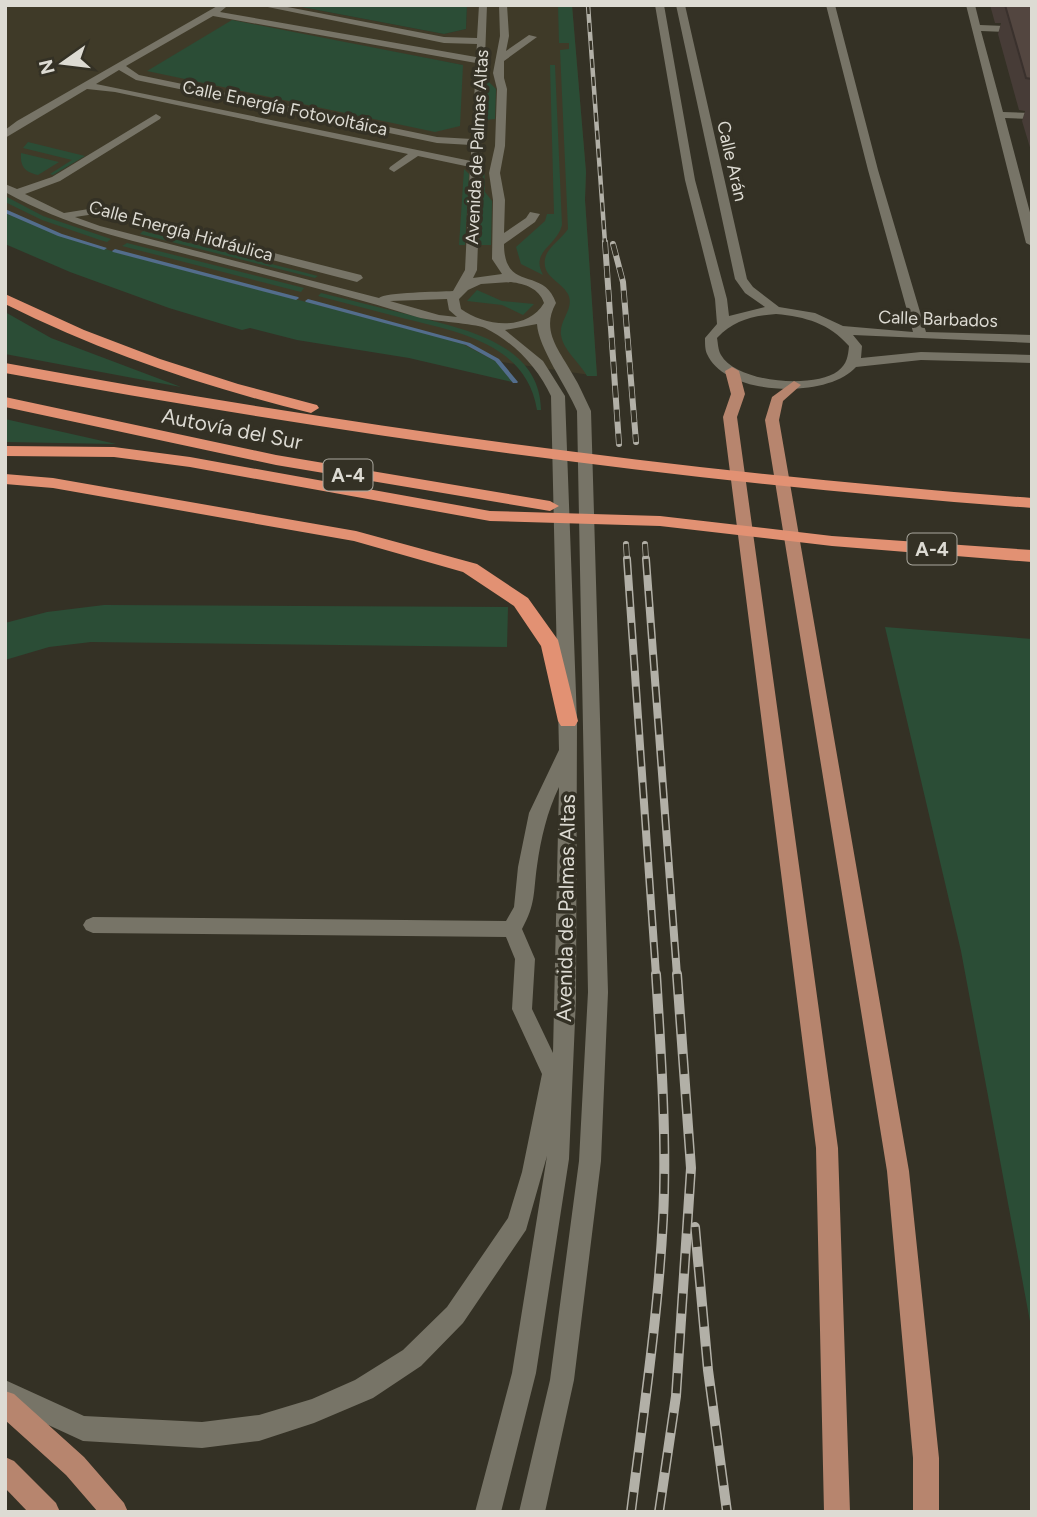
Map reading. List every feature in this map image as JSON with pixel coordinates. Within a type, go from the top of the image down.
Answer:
[{"type":"highway","points":[[5,298],[62,328],[157,366],[309,408],[494,447]]},
{"type":"highway","points":[[5,368],[145,395],[494,447]]},
{"type":"highway","points":[[5,376],[171,407],[494,447],[818,484],[1032,503]]},
{"type":"highway","name":"Autovía del Sur","points":[[5,402],[205,448],[490,507]]},
{"type":"highway","points":[[5,414],[55,425],[205,448]]},
{"type":"highway","points":[[5,451],[114,452],[490,507]]},
{"type":"highway","points":[[5,479],[53,483],[356,536],[470,568],[521,602],[551,645],[568,721]]},
{"type":"highway","name":"A-4","points":[[490,507],[660,521],[832,541],[1032,556]]},
{"type":"main road","points":[[732,371],[738,394],[730,417],[827,1147],[837,1512]]},
{"type":"main road","points":[[794,385],[777,400],[772,420],[898,1171],[926,1458],[926,1512]]},
{"type":"main road","points":[[5,1403],[75,1466],[115,1512]]},
{"type":"main road","points":[[5,1470],[47,1512]]},
{"type":"street","points":[[5,135],[225,5]]},
{"type":"street","points":[[262,5],[434,38],[482,44],[486,50],[499,55],[532,37]]},
{"type":"street","name":"Avenida de Palmas Altas","points":[[460,290],[471,270],[483,5]]},
{"type":"street","name":"Avenida de Palmas Altas","points":[[503,5],[503,46],[499,55],[499,83],[502,89],[500,146],[497,152],[500,264],[511,278],[531,283],[545,292],[550,303],[544,314],[542,330],[546,345],[563,367],[584,411],[597,992],[590,1161],[562,1380],[532,1512]]},
{"type":"street","points":[[659,5],[690,180],[721,299],[723,323]]},
{"type":"street","name":"Calle Arán","points":[[680,5],[741,279],[749,290],[776,310]]},
{"type":"street","points":[[830,5],[873,170],[922,336]]},
{"type":"street","points":[[970,5],[1029,218],[1032,243]]},
{"type":"street","points":[[212,13],[481,61]]},
{"type":"street","points":[[976,28],[1032,30]]},
{"type":"street","name":"Calle Energía Fotovoltáica","points":[[119,66],[136,76],[437,140],[464,142],[477,145],[484,151],[497,152]]},
{"type":"street","name":"Calle Energía Fotovoltáica","points":[[86,86],[115,89],[476,165]]},
{"type":"street","points":[[999,115],[1032,116]]},
{"type":"street","points":[[11,190],[56,179],[156,117]]},
{"type":"street","points":[[394,169],[414,154]]},
{"type":"street","name":"Calle Energía Hidráulica","points":[[11,190],[63,217],[438,319],[515,326],[544,314]]},
{"type":"street","points":[[63,217],[84,211],[104,213],[357,278],[348,293]]},
{"type":"street","points":[[498,243],[531,220],[534,214]]},
{"type":"street","name":"Calle Energía Hidráulica","points":[[348,293],[403,299],[460,290],[480,281],[511,278]]},
{"type":"street","points":[[460,290],[453,299],[455,310],[483,325]]},
{"type":"street","points":[[776,310],[746,313],[723,323],[711,338],[715,355],[732,371],[761,381],[794,385],[831,379],[853,363],[856,346],[843,330]]},
{"type":"street","name":"Calle Barbados","points":[[776,310],[825,319],[843,330],[871,334],[1032,340]]},
{"type":"street","name":"Avenida de Palmas Altas","points":[[483,325],[521,347],[539,363],[551,379],[558,396],[568,721],[566,998],[558,1159],[524,1373],[488,1512]]},
{"type":"street","name":"Calle Barbados","points":[[853,363],[921,356],[1032,359]]},
{"type":"street","points":[[512,929],[524,907],[527,867],[538,813],[567,749]]},
{"type":"street","points":[[93,925],[512,929]]},
{"type":"street","points":[[512,929],[524,959],[522,1009],[552,1074]]},
{"type":"street","points":[[5,1392],[83,1428],[202,1435],[258,1428],[314,1411],[364,1389],[412,1358],[455,1315],[518,1223],[533,1172],[566,998]]},
{"type":"shaded area","points":[[5,5],[291,5],[444,34],[466,29],[467,5],[572,5],[586,172],[585,200],[597,376],[363,342],[5,221]],"holes":[[[232,21],[463,65],[148,71]]]},
{"type":"green space","points":[[291,5],[467,5],[466,29],[444,34]]},
{"type":"green space","points":[[558,5],[572,5],[586,172],[585,200],[597,376],[587,376],[562,341],[561,329],[570,299],[565,290],[549,275],[545,265],[549,251],[568,229],[560,50],[569,49],[569,43],[559,43]]},
{"type":"green space","points":[[232,20],[463,65],[460,126],[435,132],[147,71]]},
{"type":"green space","points":[[489,56],[489,82],[496,89],[495,119],[484,120]]},
{"type":"green space","points":[[550,65],[555,65],[562,225],[542,254],[540,267],[543,275],[521,264],[516,247],[545,221],[547,214],[554,214]]},
{"type":"green space","points":[[28,142],[85,156],[53,175],[50,174],[72,160],[23,148]]},
{"type":"green space","points":[[21,153],[59,162],[38,175],[24,168]]},
{"type":"green space","points":[[484,158],[485,192],[492,201],[491,245],[479,245]]},
{"type":"green space","points":[[464,169],[469,174],[465,245],[459,245]]},
{"type":"green space","points":[[5,196],[43,216],[111,239],[107,242],[42,220],[5,202]]},
{"type":"green space","points":[[5,213],[48,231],[115,252],[459,342],[497,362],[512,382],[409,358],[297,340],[250,328],[242,330],[169,308],[70,272],[5,244]]},
{"type":"green space","points":[[143,231],[318,276],[315,278],[140,234]]},
{"type":"green space","points":[[127,243],[304,288],[301,292],[122,246]]},
{"type":"green space","points":[[477,290],[502,301],[534,304],[523,315],[502,305],[467,301]]},
{"type":"green space","points":[[321,293],[452,326],[495,342],[527,368],[537,387],[541,410],[537,410],[531,388],[520,370],[488,345],[469,336],[318,296]]},
{"type":"green space","points":[[5,312],[51,338],[181,387],[5,354]]},
{"type":"green space","points":[[5,419],[116,444],[5,442]]},
{"type":"green space","points":[[104,605],[508,607],[507,647],[91,642],[49,647],[5,660],[5,623],[47,612]]},
{"type":"green space","points":[[885,627],[1032,639],[1032,1332],[961,951]]},
{"type":"building","points":[[1005,5],[1032,5],[1032,79],[1026,78]]},
{"type":"waterway","points":[[5,211],[60,235],[104,248]]},
{"type":"waterway","points":[[115,251],[296,298]]},
{"type":"waterway","points":[[308,301],[468,344],[497,360],[515,382]]},
{"type":"railway","points":[[588,5],[605,243]]},
{"type":"railway","points":[[605,242],[619,444]]},
{"type":"railway","points":[[613,244],[623,282],[636,442]]},
{"type":"railway","points":[[626,544],[627,560]]},
{"type":"railway","points":[[645,544],[646,560]]},
{"type":"railway","points":[[627,559],[656,975]]},
{"type":"railway","points":[[646,559],[677,975]]},
{"type":"railway","points":[[631,1512],[654,1329],[663,1219],[664,1128],[656,974]]},
{"type":"railway","points":[[659,1512],[676,1396],[691,1168],[677,974]]},
{"type":"railway","points":[[695,1227],[708,1370],[727,1512]]}]
